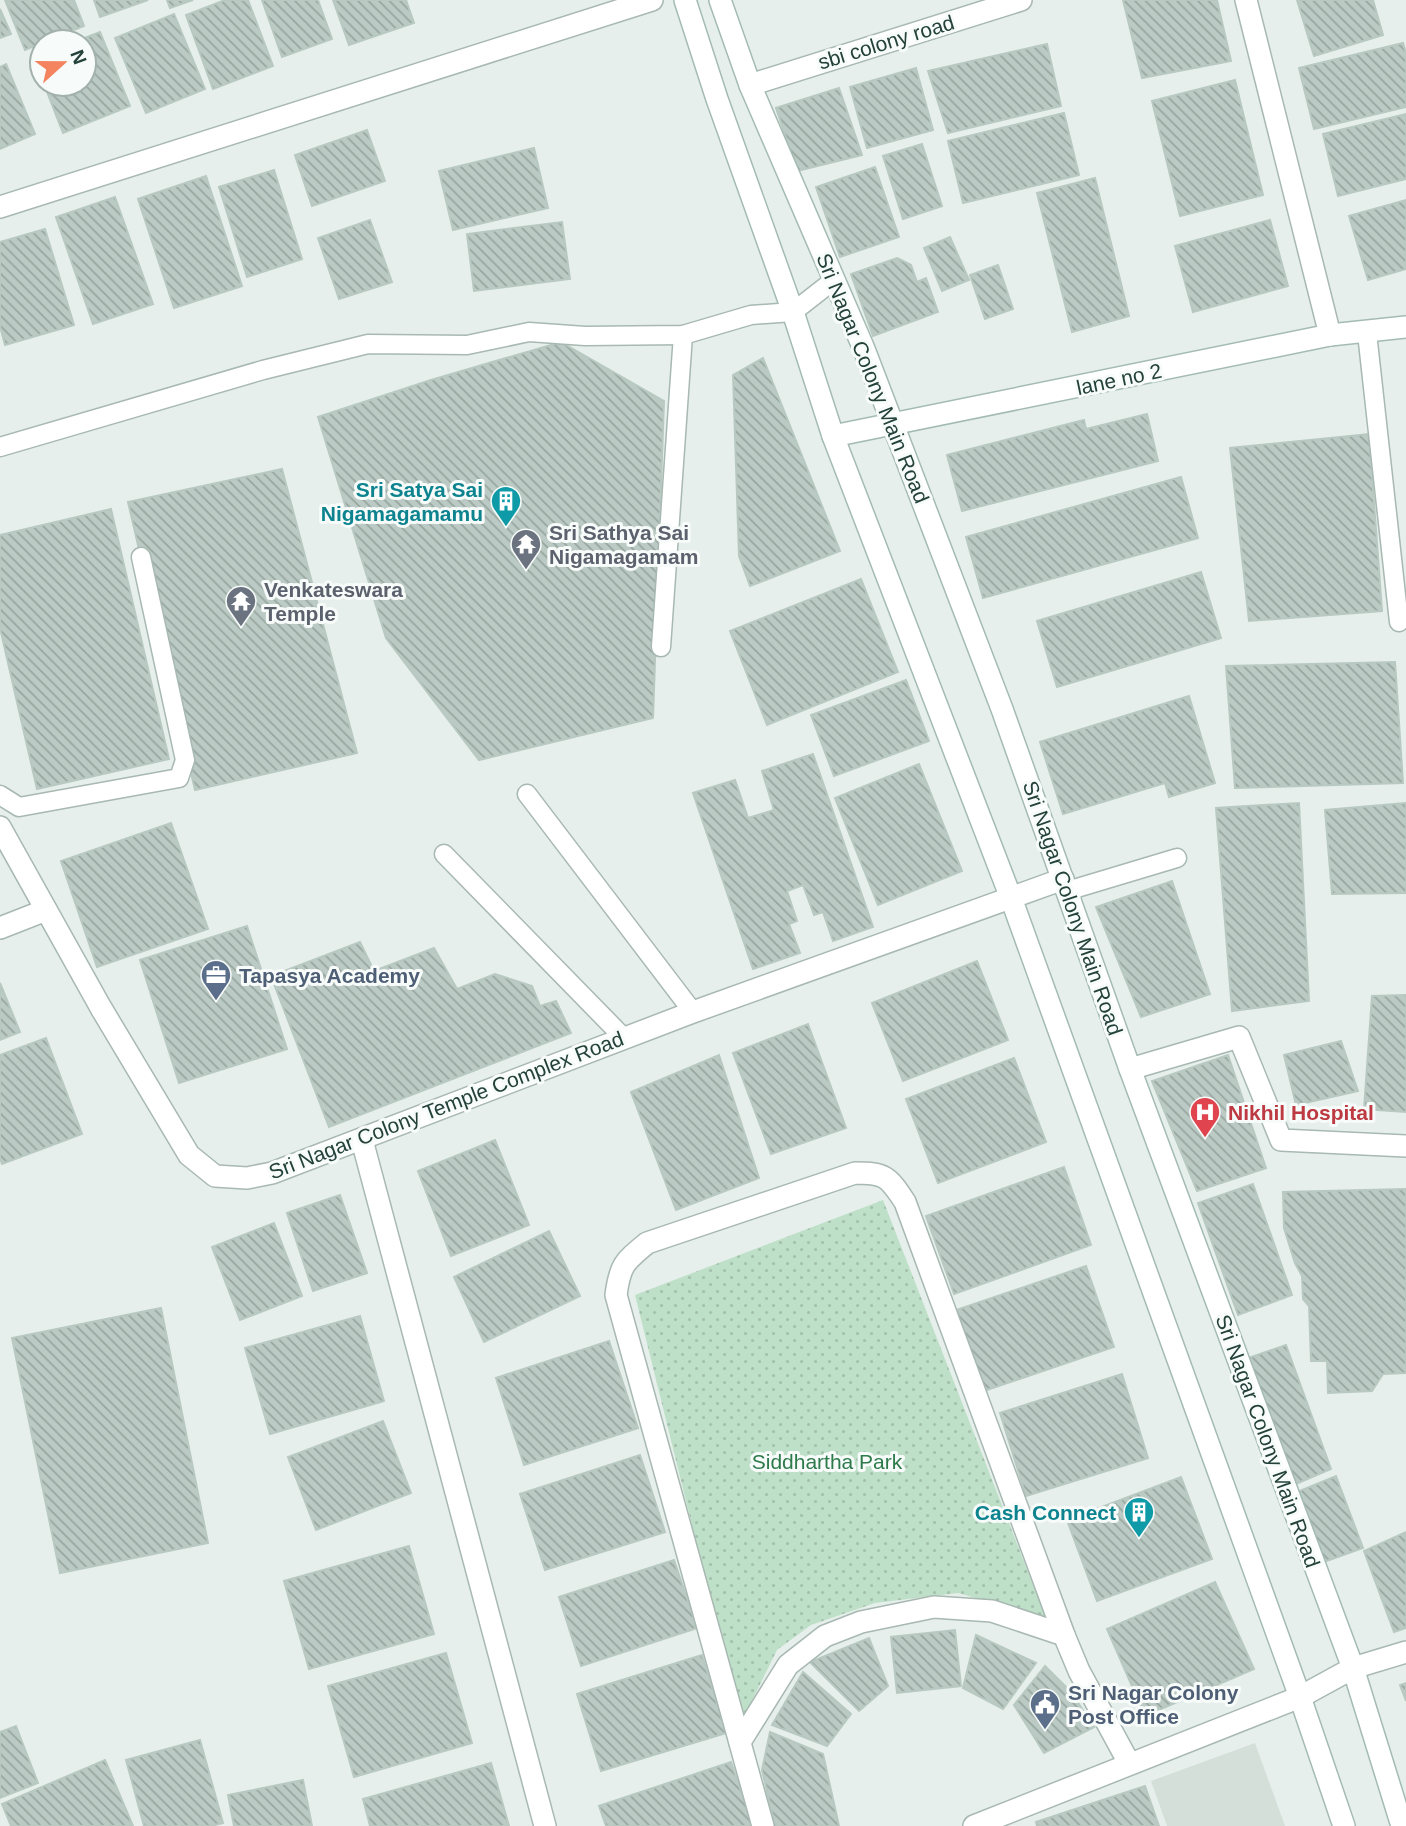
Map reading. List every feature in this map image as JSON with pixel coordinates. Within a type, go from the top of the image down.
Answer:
[{"type":"street","points":[[0,207],[652,0]]},
{"type":"street","points":[[685,0],[833,436],[1012,898],[1344,1826]]},
{"type":"street","name":"Sri Nagar Colony Main Road","points":[[720,0],[750,85],[893,425],[1002,709],[1130,1069],[1353,1668],[1402,1826]]},
{"type":"street","name":"sbi colony road","points":[[750,85],[1021,0]]},
{"type":"street","points":[[1246,0],[1330,335]]},
{"type":"street","name":"lane no 2","points":[[833,436],[1330,335],[1406,327]]},
{"type":"street","name":"Sri Nagar Colony Temple Complex Road","points":[[0,827],[101,1008],[189,1155],[215,1176],[247,1178],[272,1173],[693,1012],[1012,898],[1065,885]]},
{"type":"street","points":[[0,928],[46,910]]},
{"type":"street","points":[[1130,1069],[1239,1037],[1281,1140],[1406,1146]]},
{"type":"street","points":[[362,1139],[545,1826]]},
{"type":"street","points":[[763,1826],[616,1295],[619,1271],[632,1255],[648,1243],[855,1173],[878,1173],[895,1186],[905,1202],[1064,1635],[1079,1671],[1129,1763]]},
{"type":"street","points":[[740,1742],[788,1665],[825,1636],[862,1622],[934,1607],[992,1611],[1064,1635]]},
{"type":"street","points":[[974,1826],[1300,1698],[1353,1668],[1406,1652]]},
{"type":"lane","points":[[0,447],[263,370],[368,344],[467,345],[529,332],[585,336],[683,335],[751,315],[793,312],[834,280]]},
{"type":"lane","points":[[1367,333],[1399,622]]},
{"type":"lane","points":[[661,647],[683,335]]},
{"type":"lane","points":[[0,795],[19,807],[179,778],[185,760],[141,558]]},
{"type":"lane","points":[[527,794],[693,1012]]},
{"type":"lane","points":[[444,854],[624,1038]]},
{"type":"lane","points":[[1065,885],[1177,858]]},
{"type":"shaded area","points":[[1255,1743],[1285,1826],[1167,1826],[1151,1781]]},
{"type":"green space","name":"Siddhartha Park","points":[[883,1200],[1046,1618],[958,1593],[875,1603],[811,1625],[777,1650],[741,1723],[635,1295]]},
{"type":"building","points":[[5,0],[74,0],[84,26],[28,28],[28,49],[25,50]]},
{"type":"building","points":[[94,0],[148,0],[100,17]]},
{"type":"building","points":[[167,0],[193,0],[170,8]]},
{"type":"building","points":[[225,0],[248,0],[273,66],[213,89],[186,15]]},
{"type":"building","points":[[262,0],[318,0],[332,39],[282,57]]},
{"type":"building","points":[[333,0],[406,0],[414,23],[349,45]]},
{"type":"building","points":[[1123,0],[1217,0],[1231,61],[1142,78]]},
{"type":"building","points":[[1297,0],[1373,0],[1383,35],[1314,56]]},
{"type":"building","points":[[0,9],[11,34],[0,38]]},
{"type":"building","points":[[174,14],[205,89],[146,113],[115,38]]},
{"type":"building","points":[[100,32],[130,106],[63,133],[49,98],[98,98]]},
{"type":"building","points":[[1403,43],[1406,53],[1406,107],[1314,129],[1299,68]]},
{"type":"building","points":[[1047,44],[1061,106],[948,133],[928,71]]},
{"type":"building","points":[[6,64],[35,134],[0,149],[0,67]]},
{"type":"building","points":[[916,68],[933,130],[867,148],[850,87]]},
{"type":"building","points":[[1235,80],[1263,195],[1180,216],[1152,101]]},
{"type":"building","points":[[839,88],[862,155],[797,171],[776,108]]},
{"type":"building","points":[[1064,113],[1079,175],[963,203],[948,141]]},
{"type":"building","points":[[1406,114],[1406,179],[1338,196],[1323,134]]},
{"type":"building","points":[[367,130],[385,181],[312,206],[295,155]]},
{"type":"building","points":[[922,144],[942,206],[903,219],[883,156]]},
{"type":"building","points":[[534,148],[548,208],[453,230],[439,171]]},
{"type":"building","points":[[875,167],[899,237],[840,257],[816,187]]},
{"type":"building","points":[[274,170],[302,259],[247,277],[219,187]]},
{"type":"building","points":[[206,176],[242,286],[174,308],[138,199]]},
{"type":"building","points":[[1095,178],[1129,316],[1072,332],[1037,193]]},
{"type":"building","points":[[115,197],[153,304],[93,324],[56,217]]},
{"type":"building","points":[[1406,200],[1406,269],[1368,280],[1349,216]]},
{"type":"building","points":[[370,220],[392,282],[339,299],[318,238]]},
{"type":"building","points":[[1270,220],[1288,286],[1193,312],[1175,246]]},
{"type":"building","points":[[562,222],[570,279],[474,291],[467,234]]},
{"type":"building","points":[[45,229],[74,325],[5,345],[0,326],[0,242]]},
{"type":"building","points":[[950,237],[969,280],[942,291],[924,248]]},
{"type":"building","points":[[897,258],[911,265],[917,282],[926,278],[938,312],[873,336],[851,274]]},
{"type":"building","points":[[998,265],[1013,309],[985,319],[970,275]]},
{"type":"building","name":"Sri Satya Sai Nigamagamamu","points":[[561,342],[664,401],[653,718],[479,760],[386,638],[318,417]]},
{"type":"building","points":[[763,358],[840,551],[750,586],[739,556],[733,375]]},
{"type":"building","points":[[1147,414],[1158,461],[962,511],[947,455],[1084,420],[1086,429]]},
{"type":"building","points":[[1369,434],[1382,611],[1249,621],[1230,448]]},
{"type":"building","name":"Venkateswara Temple","points":[[282,469],[357,753],[195,790],[128,502]]},
{"type":"building","points":[[1181,477],[1198,538],[983,598],[966,537]]},
{"type":"building","points":[[111,509],[169,759],[37,789],[0,628],[0,535]]},
{"type":"building","points":[[1201,572],[1221,638],[1057,687],[1037,621]]},
{"type":"building","points":[[861,579],[898,672],[767,725],[730,631]]},
{"type":"building","points":[[1395,662],[1403,783],[1235,788],[1226,666]]},
{"type":"building","points":[[906,680],[929,741],[834,776],[811,715]]},
{"type":"building","points":[[1189,696],[1215,783],[1169,797],[1165,783],[1063,814],[1040,742]]},
{"type":"building","points":[[813,754],[873,927],[833,941],[823,912],[814,915],[803,885],[787,891],[797,921],[789,924],[800,953],[753,969],[693,793],[735,780],[748,818],[774,810],[762,771]]},
{"type":"building","points":[[919,764],[962,871],[878,905],[835,798]]},
{"type":"building","points":[[1299,803],[1309,1001],[1232,1011],[1216,808]]},
{"type":"building","points":[[1406,803],[1406,893],[1332,894],[1325,810]]},
{"type":"building","points":[[171,823],[208,929],[97,967],[61,861]]},
{"type":"building","points":[[1172,881],[1210,994],[1141,1017],[1096,907]]},
{"type":"building","points":[[247,926],[287,1049],[179,1083],[140,960]]},
{"type":"building","points":[[360,942],[374,971],[434,948],[457,989],[495,974],[532,986],[540,1006],[556,1001],[571,1033],[329,1127],[271,976]]},
{"type":"building","points":[[977,961],[1008,1040],[903,1081],[872,1003]]},
{"type":"building","points":[[0,983],[20,1032],[0,1040]]},
{"type":"building","points":[[1406,995],[1406,1112],[1364,1109],[1372,996]]},
{"type":"building","points":[[808,1024],[846,1128],[771,1154],[733,1053]]},
{"type":"building","points":[[46,1038],[82,1134],[2,1164],[0,1055]]},
{"type":"building","points":[[1341,1041],[1358,1091],[1296,1105],[1284,1055]]},
{"type":"building","points":[[719,1055],[759,1178],[676,1210],[631,1092]]},
{"type":"building","name":"Nikhil Hospital","points":[[1228,1055],[1266,1168],[1197,1191],[1152,1081]]},
{"type":"building","points":[[1014,1058],[1046,1142],[938,1183],[906,1099]]},
{"type":"building","points":[[495,1140],[529,1225],[451,1256],[418,1171]]},
{"type":"building","points":[[1064,1167],[1091,1245],[954,1294],[926,1216]]},
{"type":"building","points":[[1253,1184],[1292,1295],[1238,1315],[1198,1203]]},
{"type":"building","points":[[1406,1189],[1406,1373],[1383,1374],[1372,1391],[1328,1393],[1327,1361],[1311,1361],[1309,1306],[1303,1299],[1302,1276],[1284,1228],[1283,1192]]},
{"type":"building","points":[[340,1195],[367,1273],[313,1291],[287,1213]]},
{"type":"building","points":[[274,1223],[302,1296],[240,1320],[212,1247]]},
{"type":"building","points":[[549,1231],[580,1296],[484,1342],[454,1277]]},
{"type":"building","points":[[1086,1266],[1114,1347],[981,1392],[953,1311]]},
{"type":"building","points":[[161,1308],[208,1543],[60,1573],[12,1338]]},
{"type":"building","points":[[360,1316],[384,1401],[270,1434],[245,1348]]},
{"type":"building","points":[[609,1341],[638,1428],[524,1465],[496,1378]]},
{"type":"building","points":[[1286,1345],[1331,1469],[1296,1484],[1248,1358]]},
{"type":"building","points":[[1122,1374],[1148,1458],[1026,1496],[1000,1413]]},
{"type":"building","points":[[383,1421],[411,1493],[316,1530],[288,1457]]},
{"type":"building","points":[[640,1455],[665,1532],[545,1570],[520,1494]]},
{"type":"building","points":[[1336,1476],[1363,1548],[1324,1562],[1297,1492]]},
{"type":"building","name":"Cash Connect","points":[[1181,1477],[1212,1559],[1097,1601],[1067,1520]]},
{"type":"building","points":[[1406,1532],[1406,1628],[1394,1632],[1364,1551]]},
{"type":"building","points":[[409,1546],[434,1634],[309,1669],[284,1581]]},
{"type":"building","points":[[674,1560],[697,1628],[581,1666],[559,1597]]},
{"type":"building","points":[[1215,1582],[1254,1669],[1145,1716],[1107,1629]]},
{"type":"building","points":[[955,1630],[961,1686],[897,1693],[891,1637]]},
{"type":"building","points":[[976,1635],[1036,1663],[1003,1709],[963,1688]]},
{"type":"building","points":[[869,1638],[888,1686],[859,1711],[810,1662]]},
{"type":"building","points":[[446,1653],[472,1743],[354,1777],[328,1686]]},
{"type":"building","points":[[702,1655],[726,1733],[601,1771],[577,1694]]},
{"type":"building","points":[[1045,1666],[1071,1692],[1094,1727],[1044,1753],[1014,1705]]},
{"type":"building","points":[[803,1672],[851,1714],[827,1746],[772,1725]]},
{"type":"building","points":[[1406,1683],[1406,1701],[1400,1685]]},
{"type":"building","points":[[16,1726],[38,1783],[0,1798],[0,1732]]},
{"type":"building","points":[[770,1732],[823,1754],[839,1826],[775,1826],[762,1770]]},
{"type":"building","points":[[200,1740],[223,1823],[211,1826],[144,1826],[126,1760]]},
{"type":"building","points":[[105,1760],[133,1826],[11,1826],[2,1804]]},
{"type":"building","points":[[731,1762],[753,1826],[606,1826],[599,1806]]},
{"type":"building","points":[[491,1763],[509,1826],[370,1826],[363,1799]]},
{"type":"building","points":[[303,1780],[312,1826],[234,1826],[228,1795]]},
{"type":"building","points":[[1145,1786],[1159,1826],[1037,1826],[1036,1822]]},
{"type":"place","name":"Sri Satya Sai Nigamagamamu","points":[[506,528]]},
{"type":"place","name":"Sri Sathya Sai Nigamagamam","points":[[526,571]]},
{"type":"place","name":"Venkateswara Temple","points":[[241,628]]},
{"type":"place","name":"Tapasya Academy","points":[[216,1002]]},
{"type":"place","name":"Nikhil Hospital","points":[[1205,1139]]},
{"type":"place","name":"Cash Connect","points":[[1139,1539]]},
{"type":"place","name":"Sri Nagar Colony Post Office","points":[[1045,1731]]}]
